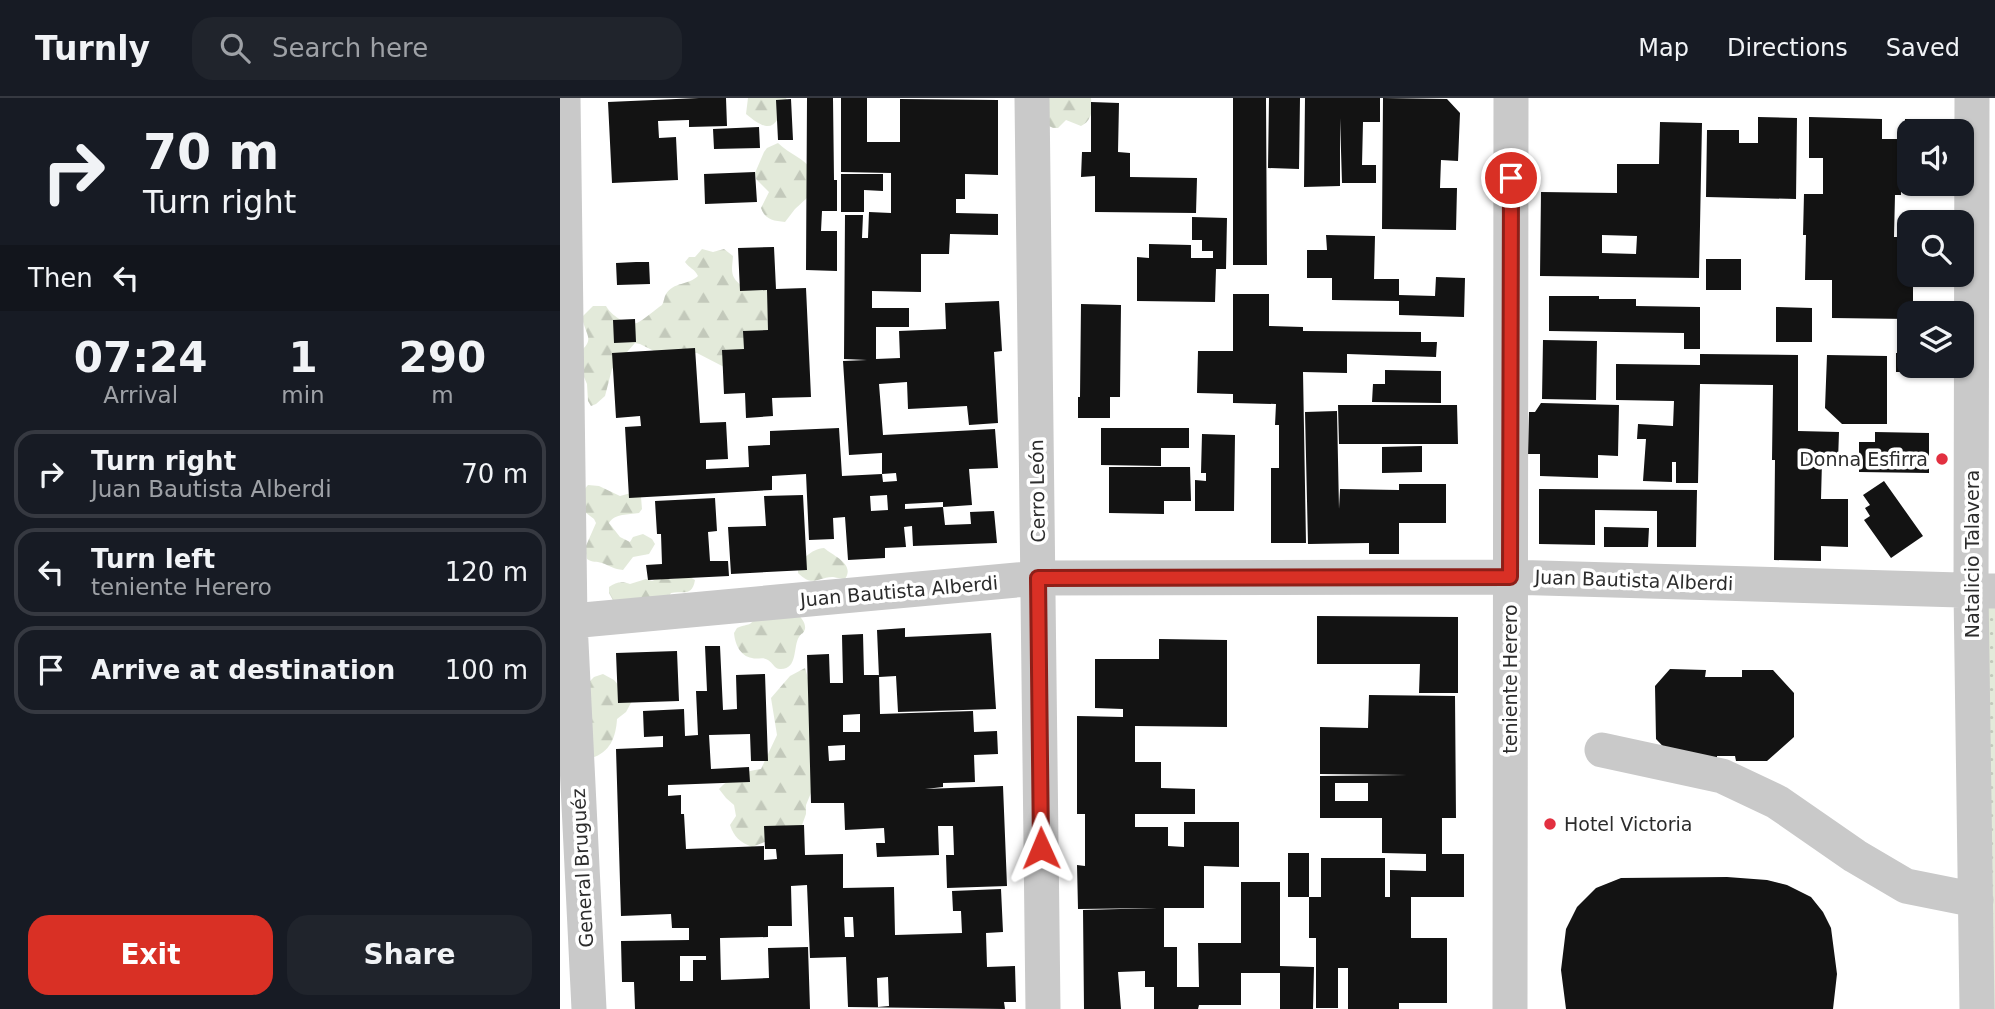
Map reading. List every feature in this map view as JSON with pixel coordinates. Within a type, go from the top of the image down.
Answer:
[{"type":"street","name":"General Bruguéz","points":[[563,98],[565,622],[589,1009]]},
{"type":"street","name":"Cerro León","points":[[1032,98],[1042,1009]]},
{"type":"street","name":"teniente Herero","points":[[1510,1009],[1511,98]]},
{"type":"street","name":"Natalicio Talavera","points":[[1972,98],[1983,591],[1976,900],[1978,1009]]},
{"type":"street","name":"Juan Bautista Alberdi","points":[[565,622],[1038,578],[1510,577],[1983,591]]},
{"type":"street","points":[[1602,750],[1722,776],[1777,802],[1855,856],[1906,886],[1976,900]]},
{"type":"green space","points":[[748,98],[787,100],[776,122],[767,126],[746,114]]},
{"type":"green space","points":[[1043,98],[1091,98],[1090,118],[1081,126],[1066,120],[1058,128],[1053,128],[1047,125]]},
{"type":"green space","points":[[778,143],[813,171],[808,197],[785,222],[770,219],[763,212],[761,208],[769,192],[756,179],[755,173],[767,148]]},
{"type":"green space","points":[[702,249],[713,252],[724,249],[733,256],[733,276],[743,287],[765,282],[785,318],[726,368],[697,353],[660,354],[635,343],[612,369],[605,396],[591,406],[587,384],[575,356],[588,342],[582,317],[593,306],[606,306],[623,321],[639,322],[662,305],[669,290],[698,276],[685,262],[689,257],[695,257]]},
{"type":"green space","points":[[588,485],[599,486],[620,496],[631,493],[641,497],[642,509],[639,513],[618,516],[609,523],[620,537],[630,542],[633,537],[643,534],[652,539],[655,544],[649,554],[633,557],[623,570],[587,559],[585,548],[596,523],[581,509],[580,494]]},
{"type":"green space","points":[[824,548],[846,565],[845,579],[832,577],[811,581],[798,573],[806,556]]},
{"type":"green space","points":[[688,576],[695,580],[692,589],[671,593],[667,599],[614,602],[609,593],[609,587],[619,582],[630,584],[646,579],[652,581],[662,577],[672,579]]},
{"type":"green space","points":[[1979,598],[1995,599],[1995,1009],[1982,1009]]},
{"type":"green space","points":[[759,613],[798,614],[804,623],[805,629],[797,641],[793,661],[786,668],[779,669],[766,659],[748,657],[737,645],[734,633],[737,628],[751,623]]},
{"type":"green space","points":[[805,668],[810,685],[813,788],[806,805],[806,814],[801,828],[752,847],[733,833],[730,825],[736,816],[734,805],[719,789],[738,775],[761,769],[777,735],[771,698],[790,676]]},
{"type":"green space","points":[[603,674],[614,680],[632,701],[626,712],[617,719],[613,738],[607,748],[591,758],[589,682]]},
{"type":"building","points":[[726,98],[727,126],[689,127],[689,120],[658,121],[659,138],[676,137],[678,180],[612,183],[608,102]]},
{"type":"building","points":[[807,98],[833,98],[837,211],[822,211],[821,231],[837,231],[837,271],[806,270]]},
{"type":"building","points":[[841,98],[867,98],[867,142],[900,142],[900,99],[998,100],[998,175],[965,174],[965,199],[956,199],[956,213],[998,214],[998,235],[950,234],[949,254],[921,254],[921,292],[872,291],[872,308],[909,308],[909,327],[876,327],[876,359],[900,358],[899,331],[946,329],[945,303],[999,301],[1002,351],[994,352],[998,423],[969,425],[967,406],[908,409],[907,382],[879,384],[883,435],[995,429],[998,468],[969,469],[972,505],[943,507],[945,525],[971,524],[970,512],[994,511],[997,543],[913,546],[912,526],[904,527],[906,547],[885,548],[885,558],[848,560],[845,517],[833,518],[834,539],[809,540],[806,474],[772,476],[772,490],[629,498],[625,427],[641,426],[640,416],[616,418],[612,353],[695,348],[700,423],[726,422],[728,459],[706,460],[706,469],[749,467],[748,446],[770,445],[770,431],[839,428],[842,476],[882,474],[882,453],[849,455],[843,361],[867,360],[844,359],[845,215],[863,215],[862,238],[868,238],[869,212],[891,213],[891,173],[841,172]],"holes":[[[896,473],[897,481],[883,482],[882,474]],[[887,495],[888,510],[871,511],[870,496]],[[943,502],[943,507],[905,509],[905,504]]]},
{"type":"building","points":[[1233,98],[1266,98],[1267,265],[1233,265]]},
{"type":"building","points":[[1269,98],[1300,98],[1299,169],[1268,168]]},
{"type":"building","points":[[1305,98],[1380,98],[1380,122],[1363,122],[1362,165],[1376,165],[1376,183],[1342,183],[1340,118],[1340,186],[1304,187]]},
{"type":"building","points":[[1383,98],[1447,99],[1460,113],[1458,161],[1441,160],[1440,188],[1457,188],[1456,230],[1382,229]]},
{"type":"building","points":[[791,99],[793,140],[778,140],[776,100]]},
{"type":"building","points":[[1091,102],[1119,103],[1118,152],[1130,153],[1130,177],[1197,178],[1196,213],[1095,212],[1095,176],[1081,177],[1082,152],[1091,152]]},
{"type":"building","points":[[1758,117],[1797,118],[1796,199],[1706,197],[1707,130],[1739,130],[1739,143],[1758,143]]},
{"type":"building","points":[[1809,117],[1882,119],[1882,139],[1897,139],[1894,237],[1897,237],[1897,287],[1913,287],[1913,301],[1897,301],[1897,319],[1832,318],[1832,280],[1805,280],[1804,194],[1823,194],[1823,158],[1809,158]]},
{"type":"building","points":[[1660,122],[1702,123],[1699,278],[1540,276],[1541,192],[1617,193],[1617,164],[1659,164]],"holes":[[[1602,235],[1637,236],[1636,254],[1602,253]]]},
{"type":"building","points":[[759,127],[760,148],[714,149],[713,129]]},
{"type":"building","points":[[755,172],[757,202],[705,204],[704,174]]},
{"type":"building","points":[[841,174],[883,174],[883,191],[864,190],[864,212],[841,212]]},
{"type":"building","points":[[1192,217],[1227,218],[1226,269],[1216,269],[1215,302],[1137,301],[1137,257],[1149,258],[1149,244],[1191,245],[1191,258],[1213,258],[1213,251],[1202,251],[1202,240],[1192,240]]},
{"type":"building","points":[[1326,235],[1375,236],[1374,279],[1399,279],[1399,295],[1435,296],[1436,277],[1465,278],[1464,317],[1399,315],[1399,301],[1332,300],[1332,278],[1307,278],[1307,250],[1327,250]]},
{"type":"building","points":[[774,247],[776,289],[806,288],[811,397],[772,398],[773,416],[746,418],[745,393],[724,394],[722,350],[744,349],[743,331],[768,330],[767,290],[740,291],[738,248]]},
{"type":"building","points":[[1706,259],[1741,259],[1741,290],[1706,290]]},
{"type":"building","points":[[649,262],[650,284],[617,285],[616,263]]},
{"type":"building","points":[[1233,294],[1269,294],[1269,326],[1303,327],[1303,331],[1421,332],[1421,342],[1437,342],[1436,357],[1347,354],[1347,373],[1303,372],[1306,543],[1271,543],[1271,468],[1279,468],[1276,404],[1233,403],[1233,394],[1197,393],[1198,351],[1233,351]]},
{"type":"building","points":[[1549,296],[1636,299],[1636,306],[1700,307],[1700,349],[1684,349],[1684,333],[1549,331]]},
{"type":"building","points":[[1081,304],[1121,305],[1120,397],[1110,397],[1110,418],[1078,418]]},
{"type":"building","points":[[1776,307],[1812,308],[1812,342],[1776,342]]},
{"type":"building","points":[[635,319],[636,342],[614,343],[613,320]]},
{"type":"building","points":[[1543,340],[1597,341],[1596,400],[1542,399]]},
{"type":"building","points":[[1700,354],[1798,355],[1798,431],[1839,432],[1838,461],[1822,461],[1821,499],[1848,499],[1848,547],[1821,546],[1821,561],[1774,560],[1773,385],[1700,384],[1698,483],[1676,483],[1676,462],[1672,462],[1672,482],[1643,481],[1646,439],[1637,439],[1638,424],[1673,426],[1674,401],[1616,400],[1616,364],[1700,365]]},
{"type":"building","points":[[1827,355],[1887,356],[1887,424],[1842,424],[1825,408]]},
{"type":"building","points":[[1385,370],[1441,371],[1441,403],[1372,402],[1373,384],[1385,384]]},
{"type":"building","points":[[1541,403],[1619,405],[1618,456],[1598,455],[1598,478],[1540,476],[1540,454],[1528,454],[1529,412],[1535,412]]},
{"type":"building","points":[[1338,405],[1457,405],[1458,444],[1339,444]]},
{"type":"building","points":[[1337,411],[1339,509],[1340,489],[1399,490],[1399,484],[1446,484],[1446,523],[1399,523],[1399,554],[1369,554],[1369,543],[1308,544],[1305,412]]},
{"type":"building","points":[[1101,428],[1189,428],[1189,448],[1161,448],[1161,466],[1101,465]]},
{"type":"building","points":[[1875,432],[1929,433],[1929,473],[1859,472],[1859,442],[1875,442]]},
{"type":"building","points":[[1202,434],[1235,435],[1234,511],[1195,511],[1195,480],[1206,481],[1206,473],[1201,473]]},
{"type":"building","points":[[1422,446],[1422,472],[1382,473],[1382,447]]},
{"type":"building","points":[[1109,467],[1190,467],[1191,501],[1164,501],[1164,514],[1109,513]]},
{"type":"building","points":[[1884,481],[1923,536],[1891,558],[1864,520],[1870,516],[1865,508],[1870,505],[1863,495]]},
{"type":"building","points":[[1539,489],[1697,490],[1696,547],[1657,547],[1657,511],[1595,510],[1595,545],[1539,544]]},
{"type":"building","points":[[803,495],[807,570],[731,574],[728,527],[766,526],[764,496]]},
{"type":"building","points":[[715,498],[717,531],[708,532],[710,561],[728,561],[729,576],[648,580],[646,565],[662,564],[661,534],[657,534],[655,501]]},
{"type":"building","points":[[1604,527],[1649,528],[1648,547],[1604,547]]},
{"type":"building","points":[[1317,616],[1458,617],[1458,693],[1419,693],[1420,664],[1317,664]]},
{"type":"building","points":[[905,628],[905,637],[991,633],[996,709],[898,712],[896,676],[879,677],[877,630]]},
{"type":"building","points":[[863,634],[864,675],[879,675],[880,714],[973,711],[974,732],[997,731],[998,754],[974,755],[975,782],[943,783],[943,787],[925,789],[1003,786],[1007,886],[947,888],[946,855],[954,855],[953,826],[938,826],[939,855],[877,857],[876,843],[885,843],[884,828],[845,830],[844,803],[811,803],[807,655],[829,654],[830,683],[843,683],[842,635]],"holes":[[[860,714],[860,732],[843,732],[843,715]],[[845,745],[845,760],[829,761],[828,746]]]},
{"type":"building","points":[[1159,639],[1227,640],[1227,727],[1135,726],[1135,762],[1161,762],[1161,788],[1195,789],[1195,814],[1135,814],[1135,827],[1168,827],[1168,846],[1184,847],[1184,822],[1239,822],[1239,867],[1204,866],[1204,908],[1164,908],[1164,947],[1177,947],[1177,987],[1199,987],[1198,943],[1241,943],[1241,882],[1280,882],[1280,966],[1314,967],[1313,1009],[1280,1009],[1280,973],[1241,973],[1241,1005],[1154,1009],[1154,987],[1145,987],[1145,971],[1118,972],[1121,1009],[1084,1009],[1083,910],[1157,908],[1078,909],[1077,865],[1085,866],[1085,814],[1077,814],[1077,716],[1123,717],[1123,709],[1095,708],[1095,659],[1159,659]]},
{"type":"building","points":[[705,646],[720,646],[723,710],[737,709],[736,675],[765,674],[768,761],[751,761],[750,734],[709,735],[711,769],[749,767],[750,782],[668,785],[668,796],[681,795],[686,849],[764,846],[764,860],[777,859],[776,849],[765,849],[764,826],[804,825],[805,855],[843,854],[843,888],[894,887],[895,935],[962,933],[961,911],[953,911],[952,891],[1001,889],[1003,932],[986,933],[987,967],[1015,966],[1016,1002],[1004,1002],[1005,1009],[848,1007],[846,957],[810,958],[807,885],[791,886],[792,926],[768,926],[768,937],[720,938],[721,980],[769,978],[768,948],[808,947],[810,1009],[635,1009],[634,982],[622,982],[621,941],[689,940],[689,928],[672,928],[671,914],[621,916],[616,749],[663,747],[663,736],[644,737],[643,711],[684,709],[685,736],[698,735],[696,691],[707,691]],"holes":[[[844,917],[853,917],[854,937],[845,937]],[[680,956],[706,956],[706,960],[693,960],[693,981],[680,981]],[[888,977],[889,1006],[878,1007],[877,978]]]},
{"type":"building","points":[[677,651],[679,701],[618,703],[616,653]]},
{"type":"building","points":[[1670,669],[1706,670],[1705,677],[1742,677],[1742,670],[1773,670],[1794,693],[1794,737],[1767,761],[1736,761],[1735,756],[1717,756],[1717,761],[1678,762],[1656,739],[1655,686]]},
{"type":"building","points":[[1369,695],[1455,696],[1456,818],[1442,818],[1442,854],[1464,854],[1464,897],[1411,897],[1411,938],[1447,938],[1447,1003],[1399,1003],[1399,1009],[1348,1009],[1348,968],[1338,968],[1338,1008],[1316,1008],[1316,938],[1309,938],[1309,897],[1321,897],[1321,858],[1385,858],[1385,897],[1390,897],[1390,870],[1426,871],[1426,854],[1382,853],[1382,818],[1320,818],[1320,776],[1407,775],[1320,774],[1320,727],[1368,728]],"holes":[[[1335,783],[1368,783],[1368,801],[1335,801]]]},
{"type":"building","points":[[1288,853],[1309,853],[1309,897],[1288,897]]},
{"type":"building","points":[[1727,877],[1767,880],[1787,885],[1811,897],[1831,928],[1837,974],[1833,1009],[1566,1009],[1561,970],[1566,929],[1577,907],[1596,888],[1621,878]]},
{"type":"place","name":"Donna Esfirra","points":[[1942,459]]},
{"type":"place","name":"Hotel Victoria","points":[[1550,824]]},
{"type":"route","points":[[1041,848],[1038,578],[1510,577],[1511,178]]}]
